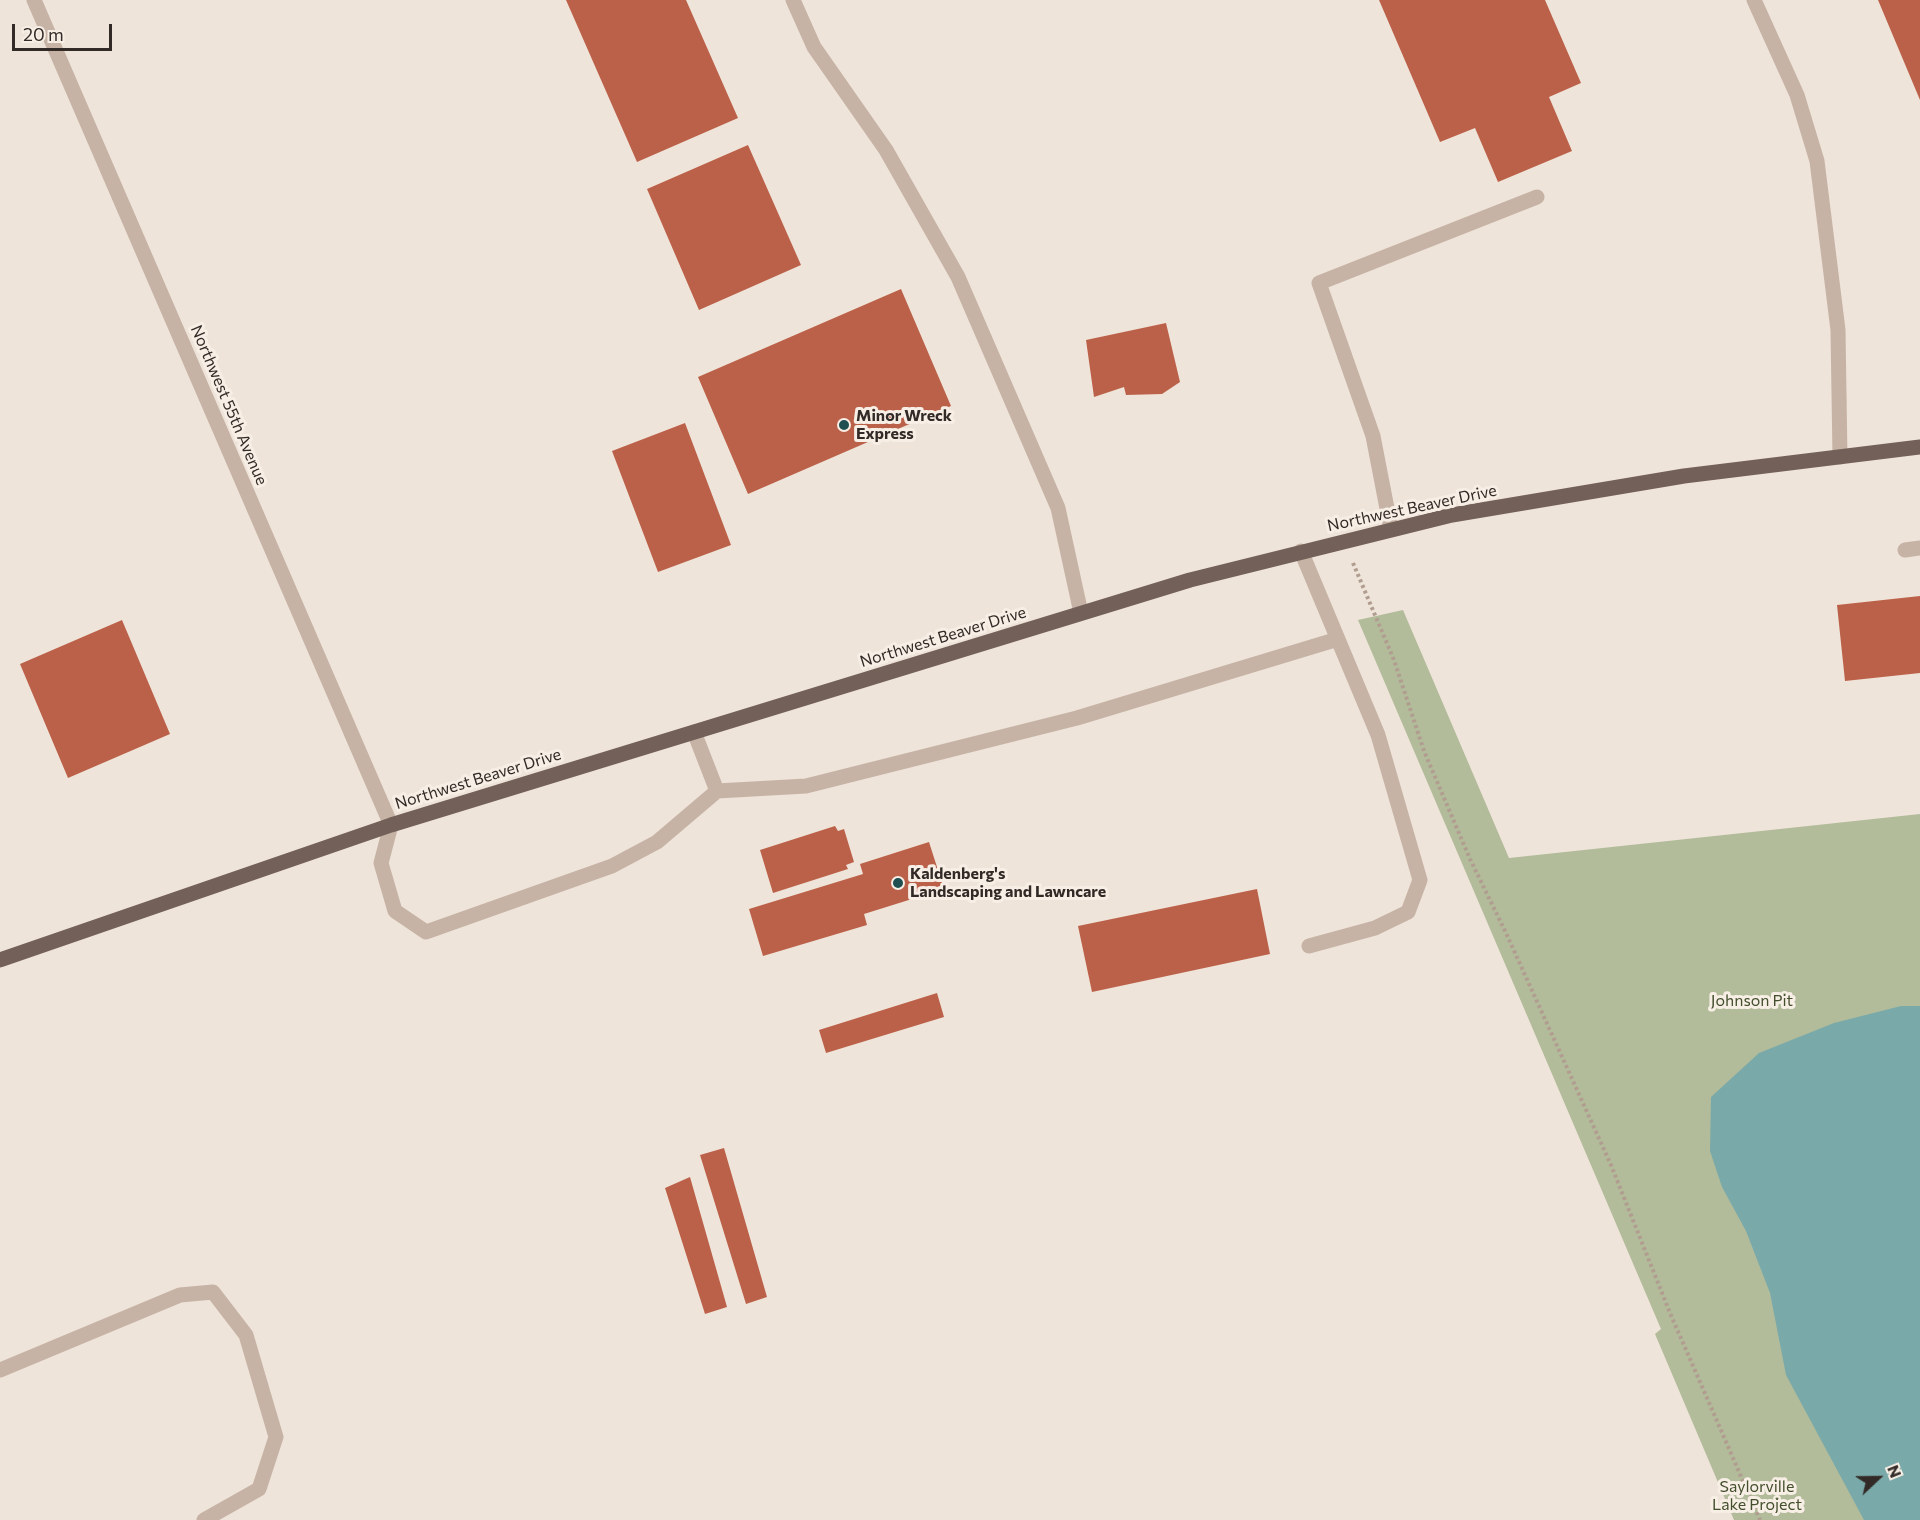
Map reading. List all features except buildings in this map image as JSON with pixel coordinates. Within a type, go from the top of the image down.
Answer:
[{"type":"main road","name":"Northwest Beaver Drive","points":[[0,960],[391,825],[1190,580],[1452,515],[1684,476],[1920,447]]},
{"type":"street","name":"Northwest 55th Avenue","points":[[34,0],[391,825]]},
{"type":"street","points":[[793,0],[814,47],[886,150],[958,277],[1058,508],[1081,613]]},
{"type":"street","points":[[1754,0],[1797,95],[1817,161],[1838,330],[1840,457]]},
{"type":"street","points":[[1391,529],[1373,436],[1319,283],[1537,197]]},
{"type":"street","points":[[1301,551],[1378,735],[1420,880],[1408,912],[1376,928],[1309,946]]},
{"type":"street","points":[[391,825],[381,863],[394,911],[426,932],[612,866],[657,842],[717,791],[806,786],[1077,718],[1338,639]]},
{"type":"street","points":[[694,732],[717,791]]},
{"type":"street","points":[[0,1370],[180,1295],[213,1292],[246,1335],[276,1437],[259,1489],[204,1520]]},
{"type":"path","points":[[1344,540],[1365,596],[1395,660],[1424,751],[1461,838],[1611,1165],[1670,1312],[1760,1520]]},
{"type":"green space","name":"Johnson Pit","points":[[1403,610],[1509,858],[1920,814],[1920,1520],[1734,1520],[1655,1334],[1661,1329],[1358,620]]},
{"type":"water","points":[[1901,1006],[1920,1006],[1920,1520],[1864,1520],[1786,1375],[1770,1293],[1746,1231],[1722,1187],[1710,1151],[1711,1097],[1759,1053],[1834,1023]]},
{"type":"place","name":"Minor Wreck Express","points":[[844,425]]},
{"type":"place","name":"Kaldenberg's Landscaping and Lawncare","points":[[898,883]]},
{"type":"park label","name":"Saylorville Lake Project","points":[[1757,1496]]}]
